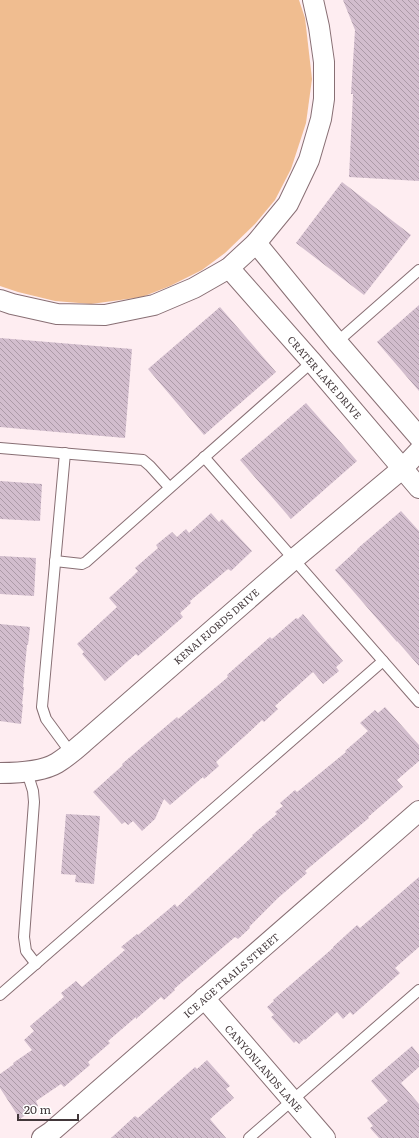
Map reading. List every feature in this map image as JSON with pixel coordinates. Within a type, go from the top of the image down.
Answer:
[{"type":"street","points":[[0,300],[57,314],[105,315],[154,305],[194,288],[229,268],[256,243],[288,204],[309,160],[321,119],[324,100],[324,62],[313,0]]},
{"type":"street","points":[[256,243],[337,342],[419,437]]},
{"type":"street","name":"CRATER LAKE DRIVE","points":[[229,268],[312,362],[419,488]]},
{"type":"street","name":"KENAI FJORDS DRIVE","points":[[0,773],[18,773],[40,769],[56,764],[71,753],[294,559],[403,468],[419,450]]},
{"type":"street","name":"ICE AGE TRAILS STREET","points":[[42,1138],[51,1132],[419,811]]},
{"type":"street","name":"CANYONLANDS LANE","points":[[204,998],[325,1138]]},
{"type":"lane","points":[[337,342],[419,270]]},
{"type":"lane","points":[[55,561],[82,564],[86,562],[312,362]]},
{"type":"lane","points":[[0,448],[144,460],[169,488]]},
{"type":"lane","points":[[65,453],[42,707],[46,719],[71,753]]},
{"type":"lane","points":[[204,457],[419,702]]},
{"type":"lane","points":[[0,995],[383,661]]},
{"type":"lane","points":[[27,772],[33,792],[34,802],[24,937],[26,951],[36,964]]},
{"type":"lane","points":[[249,1138],[419,990]]},
{"type":"shaded area","points":[[0,0],[299,0],[305,18],[312,79],[306,123],[291,169],[275,200],[255,224],[225,253],[202,270],[170,286],[142,297],[91,304],[55,301],[0,286]]},
{"type":"building","points":[[343,0],[419,0],[419,181],[349,177],[353,94],[351,94],[355,30]]},
{"type":"building","points":[[342,182],[411,235],[364,295],[296,243]]},
{"type":"building","points":[[419,305],[419,391],[377,342]]},
{"type":"building","points":[[220,307],[276,372],[204,435],[148,369]]},
{"type":"building","points":[[0,338],[132,349],[125,438],[0,427]]},
{"type":"building","points":[[306,403],[357,461],[291,519],[240,460]]},
{"type":"building","points":[[0,481],[42,484],[40,521],[0,519]]},
{"type":"building","points":[[401,511],[419,531],[419,666],[335,570]]},
{"type":"building","points":[[211,513],[219,522],[222,519],[252,551],[231,571],[228,569],[190,601],[191,603],[180,613],[183,617],[138,656],[136,654],[105,681],[82,654],[84,652],[77,644],[117,607],[109,598],[138,571],[135,568],[158,548],[156,545],[172,532],[177,537],[186,529],[189,533]]},
{"type":"building","points":[[0,556],[36,558],[34,596],[0,594]]},
{"type":"building","points":[[303,614],[343,661],[336,667],[339,671],[323,684],[313,672],[275,706],[278,709],[264,722],[262,720],[216,762],[219,766],[204,779],[203,777],[170,805],[164,799],[155,819],[142,831],[133,821],[128,825],[125,822],[122,824],[93,792],[144,745],[228,677],[227,675],[270,637],[272,639],[296,618],[298,619]]},
{"type":"building","points":[[0,624],[30,627],[23,687],[21,724],[0,721]]},
{"type":"building","points":[[385,707],[419,745],[419,761],[397,780],[403,787],[368,817],[369,818],[305,871],[307,873],[278,898],[238,939],[235,937],[174,989],[175,990],[164,1000],[161,997],[136,1019],[136,1017],[108,1041],[110,1043],[88,1062],[90,1065],[64,1087],[61,1084],[36,1101],[38,1106],[20,1119],[0,1088],[0,1074],[32,1050],[24,1040],[34,1031],[30,1026],[64,997],[61,993],[76,981],[82,987],[125,950],[121,947],[137,934],[138,935],[175,904],[177,907],[253,836],[252,835],[277,814],[275,812],[283,806],[280,803],[295,790],[297,792],[346,752],[345,751],[368,731],[360,723],[375,710],[378,713]]},
{"type":"building","points":[[66,814],[100,816],[94,884],[75,882],[76,875],[61,874]]},
{"type":"building","points":[[419,877],[419,947],[395,968],[400,973],[353,1015],[350,1012],[343,1019],[337,1012],[305,1040],[304,1039],[299,1044],[296,1041],[294,1043],[271,1017],[274,1015],[267,1007],[357,925],[360,928]]},
{"type":"building","points":[[412,1046],[419,1055],[419,1067],[401,1083],[419,1104],[419,1138],[379,1138],[370,1128],[373,1126],[367,1118],[388,1101],[371,1081]]},
{"type":"building","points":[[207,1060],[230,1086],[226,1089],[234,1098],[210,1119],[226,1138],[111,1138],[135,1116],[138,1118],[195,1067],[197,1069]]}]
